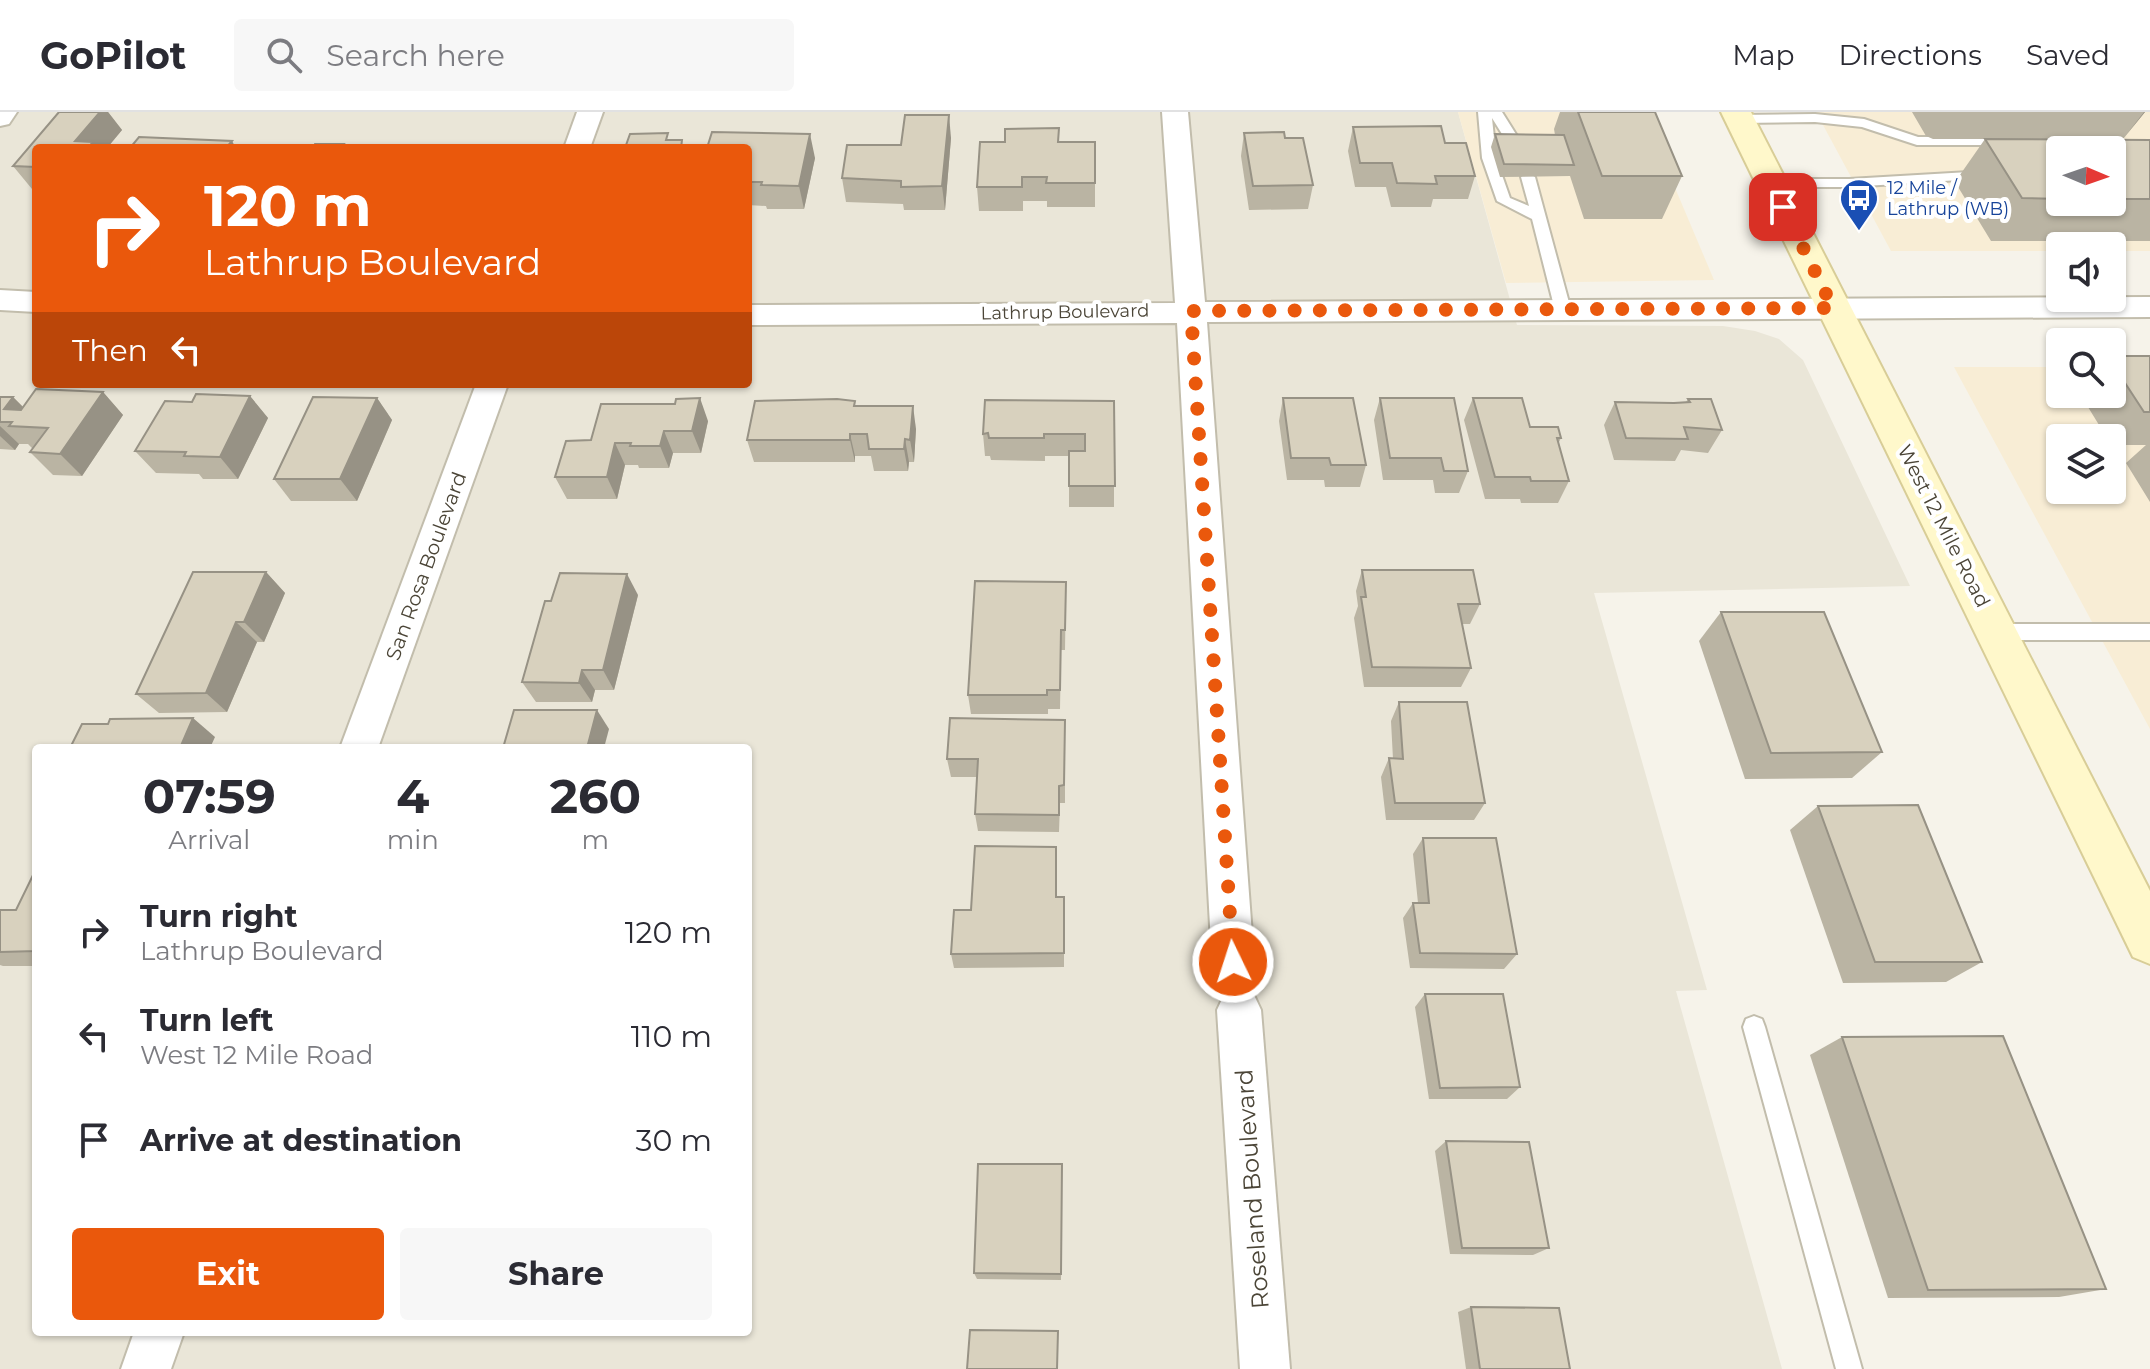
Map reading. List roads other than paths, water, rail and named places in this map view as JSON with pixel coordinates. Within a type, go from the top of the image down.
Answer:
[{"type":"main road","name":"West 12 Mile Road","points":[[1737,116],[2148,932]]},
{"type":"street","points":[[0,118],[4,112]]},
{"type":"street","points":[[578,144],[590,112]]},
{"type":"street","points":[[1175,112],[1191,311],[1233,962]]},
{"type":"street","points":[[0,300],[32,302]]},
{"type":"street","name":"Lathrup Boulevard","points":[[752,315],[2150,307]]},
{"type":"street","name":"San Rosa Boulevard","points":[[360,744],[491,388]]},
{"type":"street","name":"Roseland Boulevard","points":[[1239,1010],[1265,1369]]},
{"type":"street","points":[[146,1369],[158,1336]]},
{"type":"lane","points":[[1485,112],[1492,174],[1504,201],[1539,216]]},
{"type":"lane","points":[[1495,112],[1517,147]]},
{"type":"lane","points":[[1737,116],[1864,123],[1917,141],[2026,141]]},
{"type":"lane","points":[[1770,183],[1849,183],[1996,174]]},
{"type":"lane","points":[[1528,177],[1563,310]]},
{"type":"lane","points":[[1998,632],[2145,632],[2150,650]]},
{"type":"lane","points":[[1754,1027],[1849,1369]]},
{"type":"place","name":"12 Mile / Lathrup (WB)","points":[[1859,232]]}]
